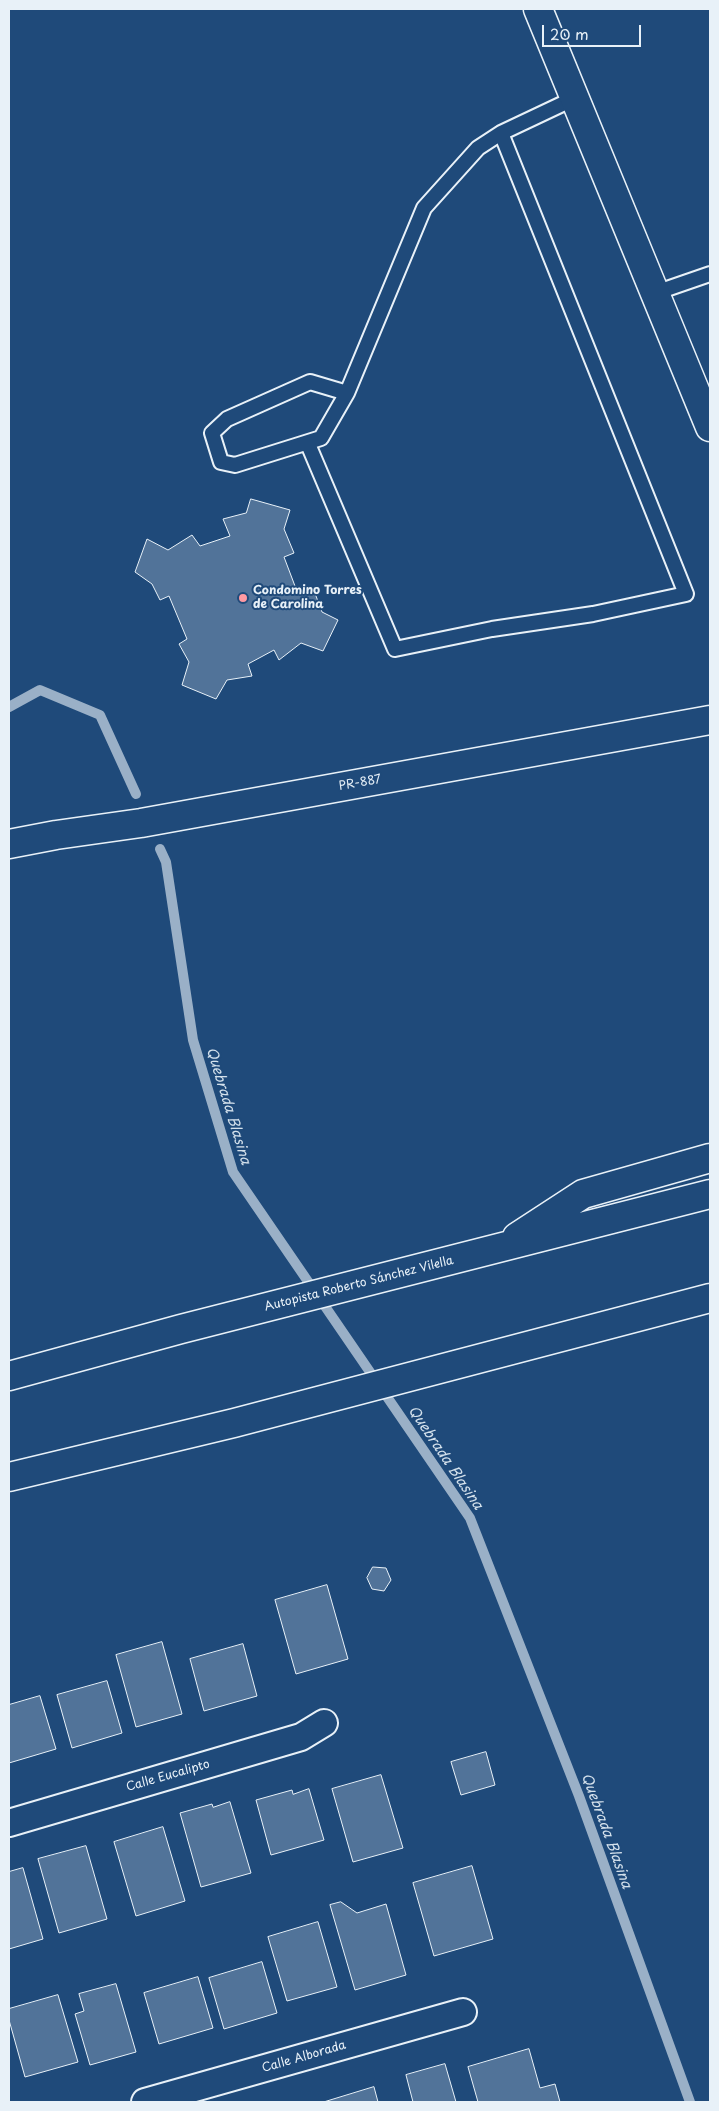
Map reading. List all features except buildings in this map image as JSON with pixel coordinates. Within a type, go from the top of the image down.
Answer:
[{"type":"main road","points":[[538,9],[710,427]]},
{"type":"main road","name":"PR-887","points":[[9,844],[56,835],[142,823],[710,720]]},
{"type":"main road","points":[[497,1250],[583,1194],[710,1158]]},
{"type":"main road","name":"Autopista Roberto Sánchez Vilella","points":[[9,1376],[181,1329],[497,1250],[710,1194]]},
{"type":"main road","points":[[9,1477],[234,1423],[710,1298]]},
{"type":"street","name":"Calle Eucalipto","points":[[9,1823],[302,1737],[324,1723]]},
{"type":"street","name":"Calle Alborada","points":[[145,2102],[463,2012]]},
{"type":"lane","points":[[347,393],[310,382],[227,419],[212,433],[221,462],[235,465],[308,444],[320,438],[347,393],[424,208],[478,148],[501,133],[575,98]]},
{"type":"lane","points":[[308,444],[395,649],[492,629],[593,614],[686,594],[501,133]]},
{"type":"lane","points":[[656,293],[710,274]]},
{"type":"waterway","name":"Quebrada Blasina","points":[[9,707],[40,690],[100,715],[136,794]]},
{"type":"waterway","name":"Quebrada Blasina","points":[[160,849],[166,862],[193,1040],[233,1172],[470,1518],[579,1796],[690,2102]]},
{"type":"place","name":"Condomino Torres de Carolina","points":[[243,598]]}]
